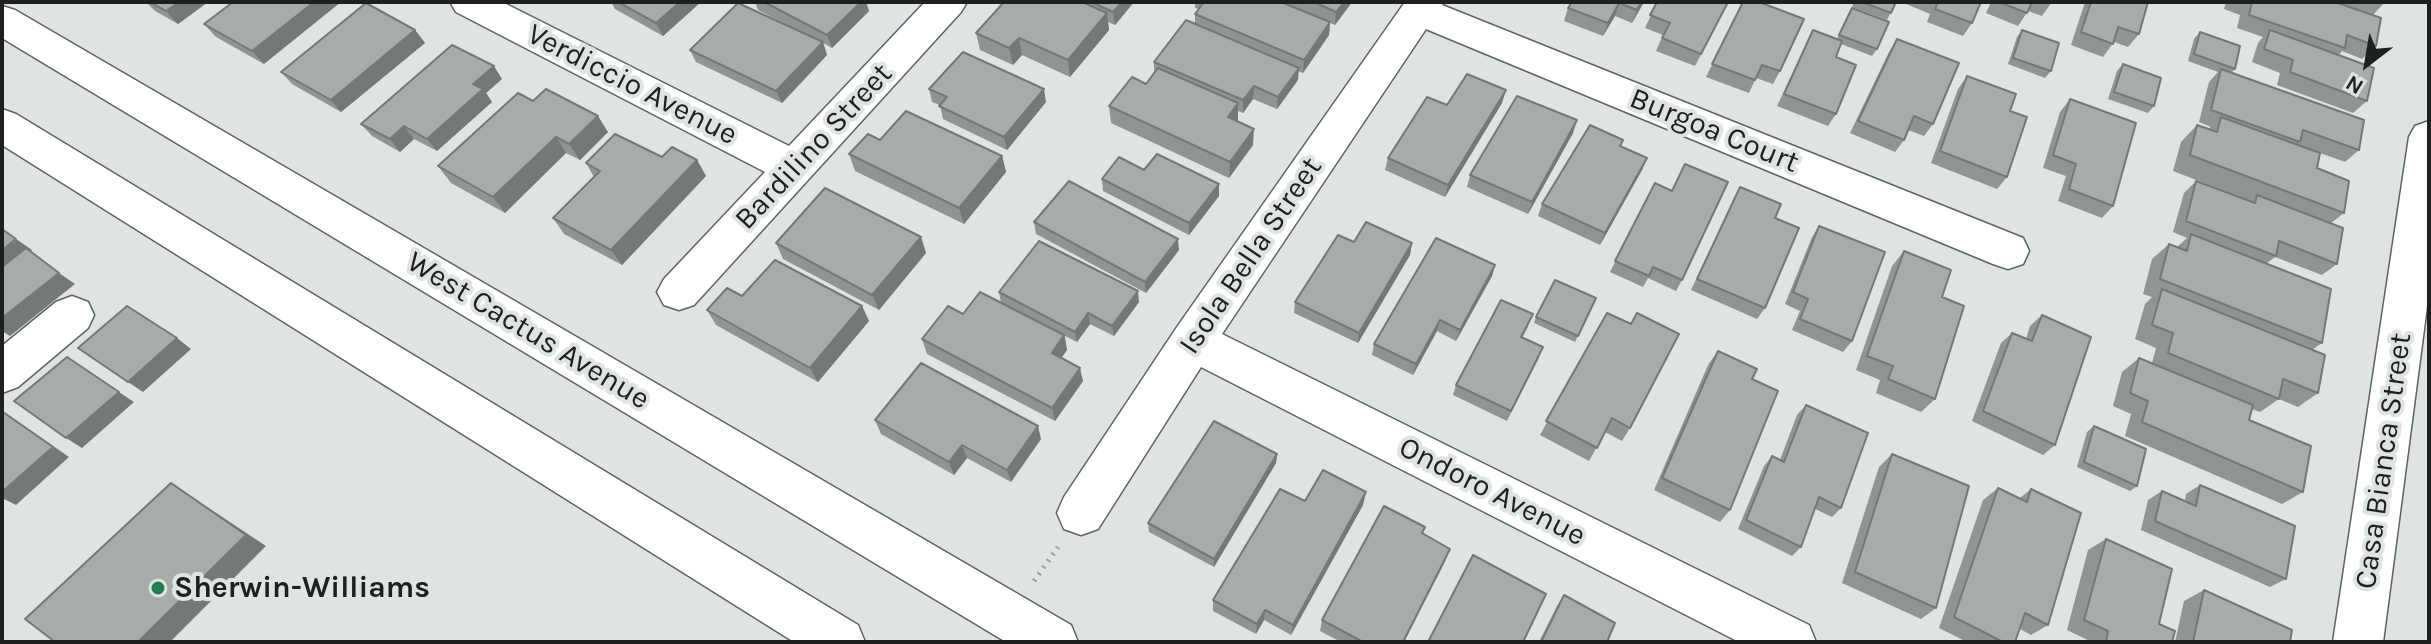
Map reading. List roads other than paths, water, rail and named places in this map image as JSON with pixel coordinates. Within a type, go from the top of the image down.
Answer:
[{"type":"street","name":"Verdiccio Avenue","points":[[469,2],[795,168]]},
{"type":"street","name":"Bardilino Street","points":[[679,292],[948,2]]},
{"type":"street","name":"Burgoa Court","points":[[1422,7],[2008,251]]},
{"type":"street","name":"Isola Bella Street","points":[[1081,513],[1193,341],[1422,7]]},
{"type":"street","name":"West Cactus Avenue","points":[[2,20],[1053,642]]},
{"type":"street","points":[[2,125],[840,642]]},
{"type":"street","name":"Casa Bianca Street","points":[[2358,642],[2429,137]]},
{"type":"street","points":[[2,373],[72,315]]},
{"type":"street","name":"Ondoro Avenue","points":[[1193,341],[1791,642]]},
{"type":"place","name":"Sherwin-Williams","points":[[158,588]]}]
